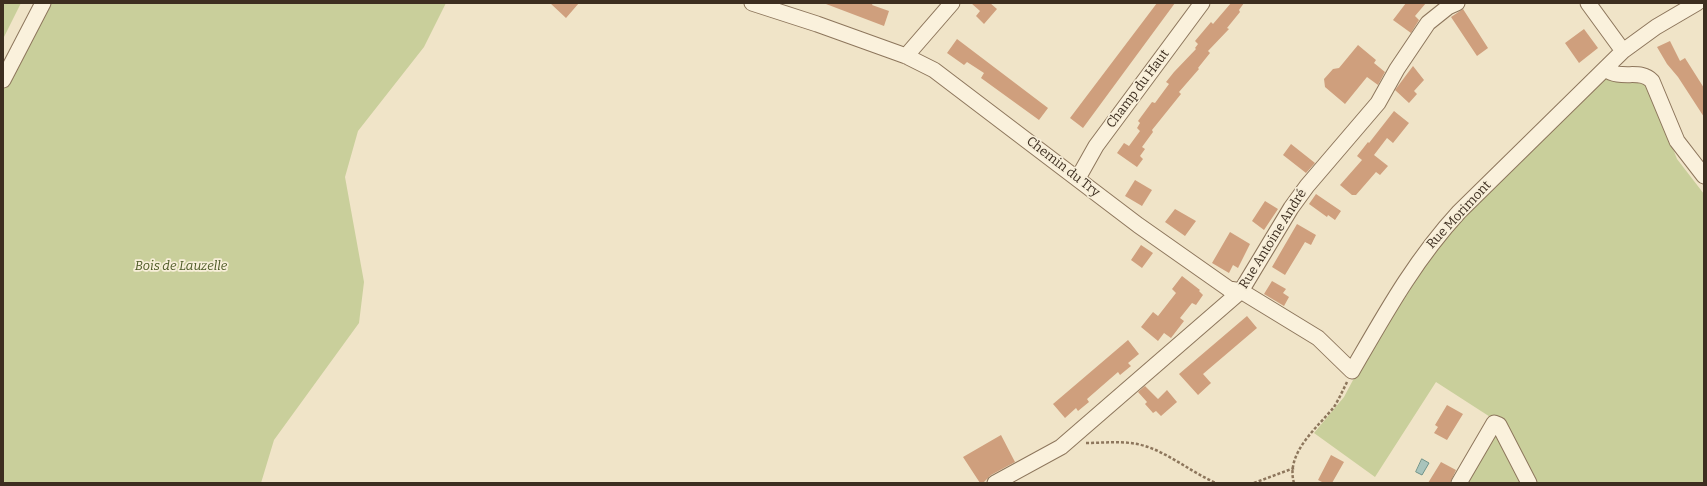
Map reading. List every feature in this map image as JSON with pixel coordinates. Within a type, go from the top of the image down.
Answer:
[{"type":"street","points":[[3,80],[43,3]]},
{"type":"street","name":"Chemin du Try","points":[[752,3],[817,24],[906,56],[934,70],[1138,225],[1229,289],[1241,291],[1318,338],[1352,371]]},
{"type":"street","points":[[906,56],[952,3]]},
{"type":"street","name":"Champ du Haut","points":[[1078,178],[1096,146],[1202,3]]},
{"type":"street","name":"Rue Antoine André","points":[[996,483],[1061,447],[1241,291],[1291,208],[1307,186],[1378,103],[1397,68],[1428,23],[1448,7],[1457,3]]},
{"type":"street","points":[[1588,3],[1623,51]]},
{"type":"street","name":"Rue Morimont","points":[[1352,371],[1397,293],[1434,238],[1464,206],[1623,51],[1656,27],[1697,3]]},
{"type":"street","points":[[1605,68],[1615,75],[1640,75],[1649,78],[1652,81],[1677,141],[1704,176]]},
{"type":"street","points":[[1459,483],[1494,423],[1499,425],[1529,483]]},
{"type":"path","points":[[1294,483],[1294,468],[1301,446],[1335,405],[1352,371]]},
{"type":"path","points":[[1073,436],[1081,443],[1112,442],[1143,445],[1166,455],[1216,483]]},
{"type":"path","points":[[1254,483],[1294,468]]},
{"type":"green space","points":[[3,3],[21,3],[3,39]]},
{"type":"green space","name":"Bois de Lauzelle","points":[[43,3],[446,3],[424,47],[358,131],[345,177],[364,282],[359,323],[274,440],[261,483],[3,483],[3,80]]},
{"type":"green space","points":[[1603,76],[1648,84],[1677,159],[1704,194],[1704,483],[1533,483],[1531,479],[1517,483],[1463,483],[1498,422],[1436,382],[1375,477],[1314,433],[1344,397],[1362,363],[1423,260],[1456,220]]},
{"type":"water","points":[[1422,459],[1429,463],[1422,475],[1416,472]]},
{"type":"building","points":[[550,3],[579,3],[566,18]]},
{"type":"building","points":[[826,3],[873,3],[872,5],[889,11],[884,26]]},
{"type":"building","points":[[971,3],[990,3],[997,9],[984,24],[976,16],[980,11]]},
{"type":"building","points":[[1157,3],[1175,3],[1083,128],[1070,118]]},
{"type":"building","points":[[1231,3],[1244,3],[1239,10],[1240,12],[1227,28],[1229,29],[1208,51],[1210,53],[1198,68],[1199,69],[1179,92],[1181,94],[1152,130],[1153,132],[1142,147],[1145,149],[1140,156],[1143,159],[1137,167],[1117,153],[1124,143],[1129,146],[1140,131],[1137,128],[1140,123],[1138,121],[1152,102],[1155,103],[1169,84],[1166,82],[1174,72],[1196,49],[1195,48],[1198,44],[1195,41],[1211,22],[1213,24]]},
{"type":"building","points":[[1406,3],[1426,3],[1415,16],[1419,20],[1411,33],[1393,20]]},
{"type":"building","points":[[1463,9],[1488,48],[1477,56],[1451,17]]},
{"type":"building","points":[[1584,29],[1598,48],[1579,63],[1565,43]]},
{"type":"building","points":[[957,39],[1048,108],[1039,120],[981,78],[984,73],[967,62],[964,65],[947,53]]},
{"type":"building","points":[[1670,41],[1680,61],[1685,58],[1704,88],[1704,117],[1657,47]]},
{"type":"building","points":[[1358,45],[1376,60],[1374,63],[1385,72],[1378,85],[1367,77],[1345,104],[1325,87],[1324,79],[1333,69],[1339,68]]},
{"type":"building","points":[[1413,66],[1424,80],[1414,91],[1417,94],[1409,103],[1395,90]]},
{"type":"building","points":[[1394,111],[1409,123],[1393,143],[1387,138],[1374,155],[1388,166],[1380,175],[1376,172],[1356,195],[1352,195],[1340,185],[1362,160],[1357,156]]},
{"type":"building","points":[[1291,144],[1315,163],[1306,173],[1283,155]]},
{"type":"building","points":[[1135,180],[1152,190],[1142,206],[1125,196]]},
{"type":"building","points":[[1316,194],[1341,211],[1335,220],[1328,215],[1327,217],[1309,204]]},
{"type":"building","points":[[1265,201],[1278,209],[1264,230],[1252,221]]},
{"type":"building","points":[[1175,209],[1196,221],[1185,236],[1165,222]]},
{"type":"building","points":[[1297,224],[1316,235],[1311,245],[1305,242],[1285,275],[1272,267]]},
{"type":"building","points":[[1230,232],[1250,244],[1238,268],[1233,265],[1229,273],[1212,263]]},
{"type":"building","points":[[1141,245],[1153,253],[1142,268],[1131,260]]},
{"type":"building","points":[[1182,276],[1200,290],[1199,291],[1203,295],[1196,305],[1192,303],[1180,318],[1184,321],[1171,338],[1164,333],[1158,341],[1141,327],[1153,312],[1158,316],[1176,293],[1172,289]]},
{"type":"building","points":[[1272,281],[1286,289],[1283,293],[1289,297],[1284,306],[1264,294]]},
{"type":"building","points":[[1247,316],[1257,328],[1203,374],[1211,383],[1198,395],[1179,374]]},
{"type":"building","points":[[1128,340],[1139,354],[1128,363],[1131,366],[1120,375],[1118,372],[1087,399],[1089,402],[1078,411],[1076,408],[1065,418],[1053,404]]},
{"type":"building","points":[[1145,386],[1158,399],[1167,390],[1177,402],[1161,416],[1156,411],[1153,413],[1145,404],[1147,402],[1138,392]]},
{"type":"building","points":[[1447,405],[1463,414],[1447,440],[1434,433],[1438,427],[1435,425]]},
{"type":"building","points":[[1001,435],[1015,462],[991,475],[983,483],[980,483],[963,457]]},
{"type":"building","points":[[1331,455],[1344,462],[1332,483],[1324,483],[1318,480]]},
{"type":"building","points":[[1441,462],[1456,470],[1450,483],[1428,483]]}]
